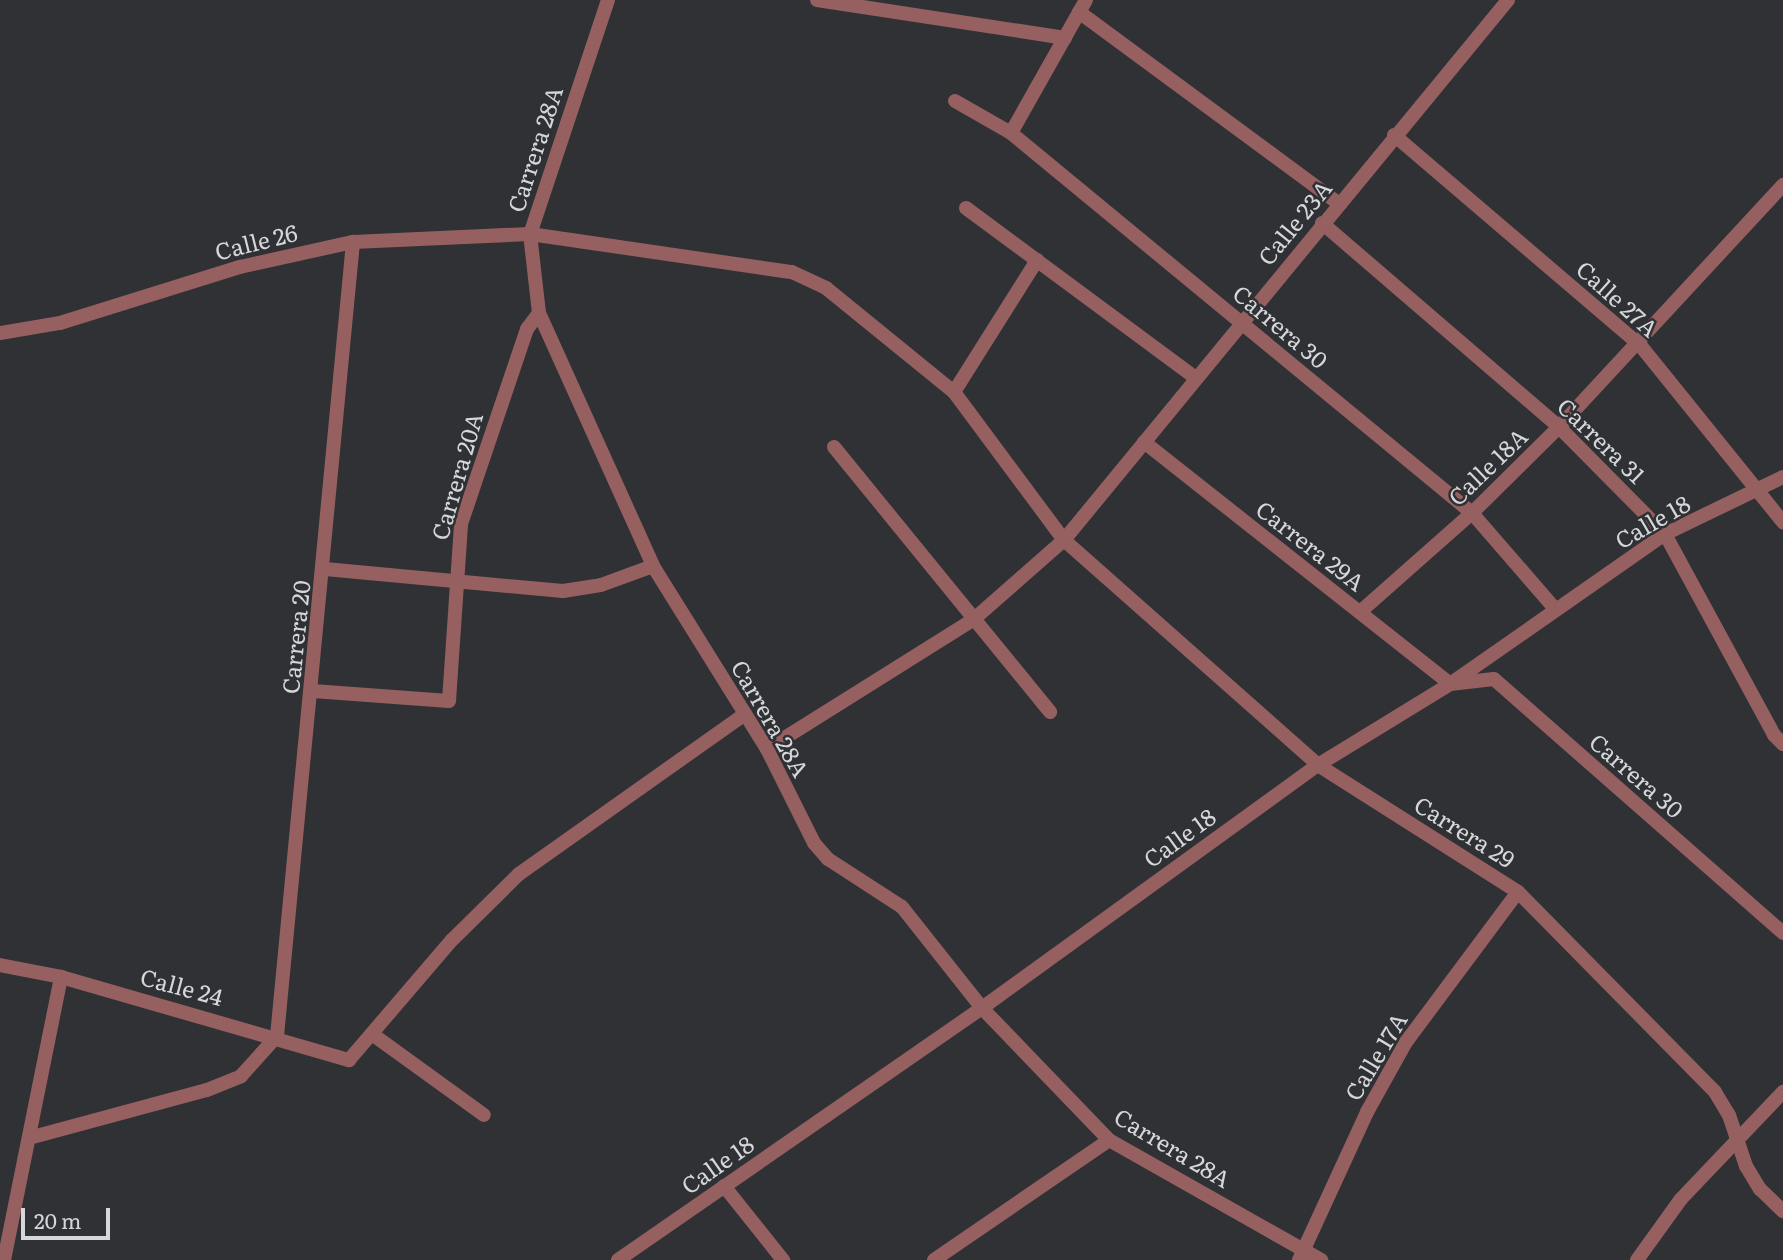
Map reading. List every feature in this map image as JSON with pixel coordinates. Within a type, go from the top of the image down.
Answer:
[{"type":"street","name":"Carrera 28A","points":[[608,0],[530,234],[539,313],[653,565],[767,749],[814,843],[828,859],[902,907],[982,1008],[1109,1140],[1302,1255],[1321,1260]]},
{"type":"street","points":[[817,0],[1065,38]]},
{"type":"street","name":"Calle 23A","points":[[767,749],[974,619],[1064,540],[1338,203],[1508,0]]},
{"type":"street","points":[[1011,133],[1083,6],[1338,203]]},
{"type":"street","name":"Carrera 30","points":[[955,101],[1011,133],[1472,513],[1556,610]]},
{"type":"street","name":"Calle 27A","points":[[1394,135],[1640,345],[1783,522]]},
{"type":"street","name":"Calle 18A","points":[[1360,612],[1472,513],[1559,427],[1640,345],[1783,185]]},
{"type":"street","points":[[966,208],[1196,378]]},
{"type":"street","name":"Carrera 31","points":[[1322,223],[1559,427],[1665,534],[1774,734],[1783,744]]},
{"type":"street","name":"Calle 26","points":[[0,333],[60,323],[240,267],[353,242],[530,234],[792,272],[826,288],[954,392]]},
{"type":"street","name":"Carrera 20","points":[[277,1036],[325,569],[353,242]]},
{"type":"street","points":[[954,392],[1037,260]]},
{"type":"street","name":"Carrera 20A","points":[[313,691],[449,701],[461,524],[527,330],[539,313]]},
{"type":"street","name":"Carrera 29","points":[[954,392],[1064,540],[1318,765],[1518,892],[1715,1092],[1760,1189],[1783,1211]]},
{"type":"street","name":"Carrera 29A","points":[[1143,442],[1450,684]]},
{"type":"street","points":[[834,447],[1050,712]]},
{"type":"street","name":"Calle 18","points":[[618,1260],[982,1008],[1318,765],[1450,684],[1665,534],[1758,493],[1783,477]]},
{"type":"street","points":[[325,569],[563,591],[601,585],[653,565]]},
{"type":"street","name":"Carrera 30","points":[[1450,684],[1494,679],[1783,933]]},
{"type":"street","points":[[484,1115],[372,1034],[452,940],[519,874],[745,714]]},
{"type":"street","name":"Calle 17A","points":[[1302,1255],[1367,1112],[1406,1042],[1518,892]]},
{"type":"street","name":"Calle 24","points":[[0,965],[61,977],[277,1036],[349,1060],[372,1034]]},
{"type":"street","points":[[4,1260],[61,977]]},
{"type":"street","points":[[29,1138],[207,1090],[241,1076],[277,1036]]},
{"type":"street","points":[[1637,1260],[1681,1199],[1783,1092]]},
{"type":"street","points":[[934,1260],[1109,1140]]},
{"type":"street","points":[[724,1186],[783,1260]]}]
